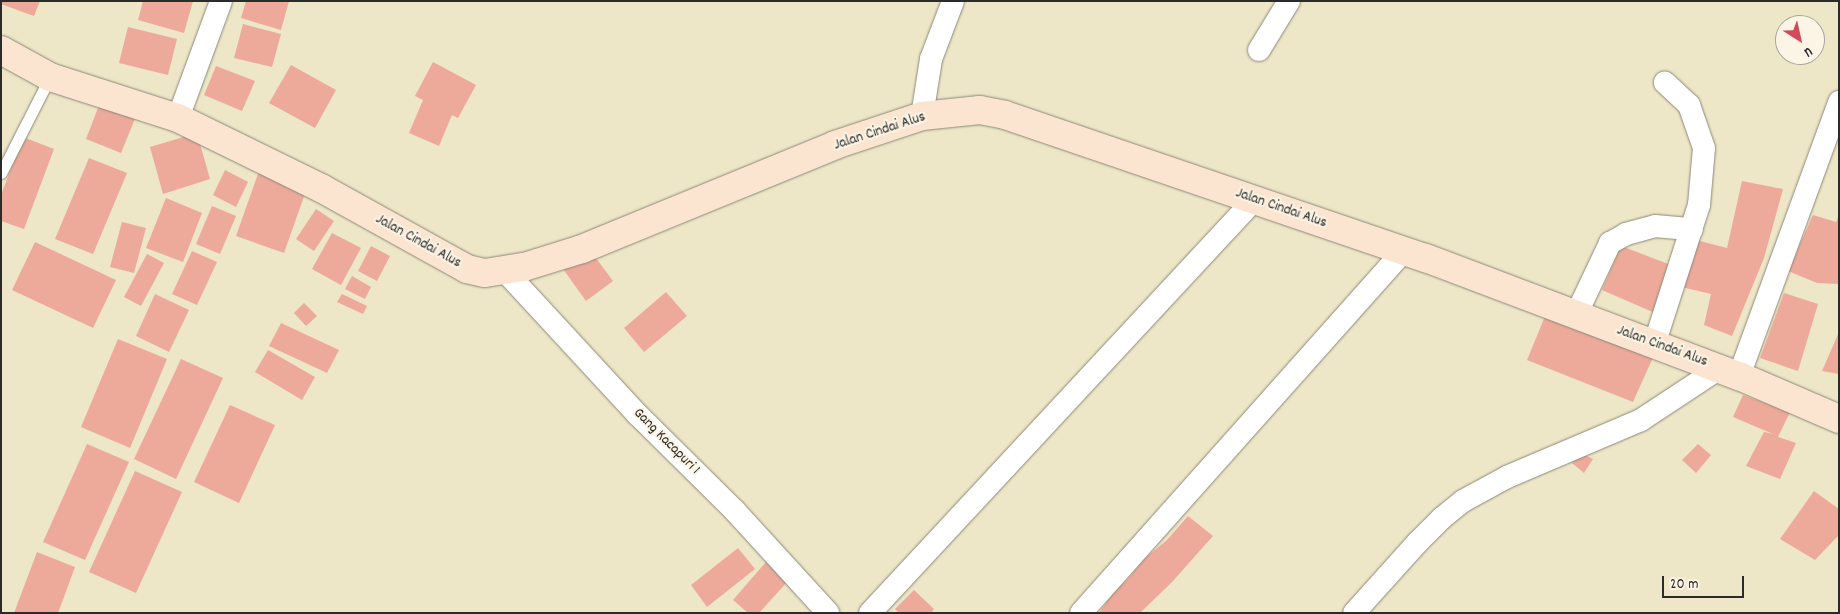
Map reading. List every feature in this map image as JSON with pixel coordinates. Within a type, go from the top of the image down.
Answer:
[{"type":"street","points":[[178,118],[221,1]]},
{"type":"street","points":[[922,116],[932,59],[953,1]]},
{"type":"street","points":[[1260,50],[1288,1]]},
{"type":"street","name":"Jalan Cindai Alus","points":[[1,50],[50,78],[178,118],[321,188],[467,269],[484,273],[505,271],[551,260],[582,249],[835,145],[922,116],[980,110],[1005,115],[1404,251],[1729,372],[1839,419]]},
{"type":"street","points":[[1654,344],[1699,205],[1704,148],[1689,105],[1665,83]]},
{"type":"street","points":[[1354,613],[1418,542],[1442,518],[1464,501],[1507,477],[1641,420],[1729,372],[1839,102]]},
{"type":"street","points":[[870,613],[1254,200]]},
{"type":"street","points":[[1576,315],[1610,243],[1626,234],[1655,226],[1692,229]]},
{"type":"street","points":[[1081,613],[1404,251]]},
{"type":"street","name":"Gang Kacapuri 1","points":[[505,271],[637,414],[734,510],[828,613]]},
{"type":"lane","points":[[1,173],[50,78]]},
{"type":"building","points":[[1,1],[40,1],[34,16],[1,4]]},
{"type":"building","points":[[143,1],[193,1],[184,33],[138,20]]},
{"type":"building","points":[[246,1],[289,1],[281,30],[241,18]]},
{"type":"building","points":[[243,24],[281,34],[272,67],[234,58]]},
{"type":"building","points":[[128,27],[177,39],[168,75],[119,63]]},
{"type":"building","points":[[433,62],[476,85],[458,118],[452,115],[439,146],[409,133],[423,100],[415,96]]},
{"type":"building","points":[[291,65],[336,90],[315,128],[269,103]]},
{"type":"building","points":[[216,66],[255,81],[242,111],[204,95]]},
{"type":"building","points":[[103,95],[139,109],[121,153],[86,139]]},
{"type":"building","points":[[197,133],[210,179],[163,194],[150,147]]},
{"type":"building","points":[[23,137],[54,149],[24,229],[1,221],[1,195]]},
{"type":"building","points":[[89,158],[127,173],[93,254],[55,239]]},
{"type":"building","points":[[225,170],[248,182],[236,207],[213,195]]},
{"type":"building","points":[[259,171],[307,188],[284,253],[236,236]]},
{"type":"building","points":[[1742,181],[1783,189],[1764,258],[1732,336],[1704,325],[1711,294],[1677,286],[1692,239],[1727,248]]},
{"type":"building","points":[[166,198],[202,213],[183,262],[146,248]]},
{"type":"building","points":[[212,206],[236,216],[220,254],[196,244]]},
{"type":"building","points":[[316,209],[334,221],[314,251],[296,239]]},
{"type":"building","points":[[1813,215],[1836,222],[1839,215],[1839,284],[1817,283],[1788,271]]},
{"type":"building","points":[[122,222],[146,228],[134,273],[110,267]]},
{"type":"building","points":[[332,233],[361,248],[341,285],[312,269]]},
{"type":"building","points":[[35,242],[116,280],[93,328],[12,290]]},
{"type":"building","points":[[371,246],[390,256],[377,281],[358,271]]},
{"type":"building","points":[[1621,246],[1671,265],[1655,313],[1602,290]]},
{"type":"building","points":[[590,250],[613,281],[586,301],[563,269]]},
{"type":"building","points":[[192,251],[217,262],[197,305],[172,294]]},
{"type":"building","points":[[147,254],[164,263],[141,306],[124,297]]},
{"type":"building","points":[[352,276],[371,287],[365,299],[345,289]]},
{"type":"building","points":[[666,292],[687,316],[644,352],[624,328]]},
{"type":"building","points":[[1784,293],[1818,304],[1798,371],[1760,358]]},
{"type":"building","points":[[155,294],[189,310],[169,352],[136,336]]},
{"type":"building","points":[[342,294],[367,306],[363,314],[337,302]]},
{"type":"building","points":[[304,303],[317,316],[306,326],[294,313]]},
{"type":"building","points":[[1548,309],[1655,353],[1633,402],[1527,360]]},
{"type":"building","points":[[281,323],[339,350],[327,373],[269,346]]},
{"type":"building","points":[[1839,332],[1839,374],[1822,371]]},
{"type":"building","points":[[118,339],[167,359],[130,448],[81,427]]},
{"type":"building","points":[[268,350],[315,377],[302,400],[255,372]]},
{"type":"building","points":[[181,359],[223,378],[176,479],[134,459]]},
{"type":"building","points":[[1743,395],[1790,412],[1778,437],[1796,443],[1780,479],[1746,466],[1764,432],[1773,434],[1733,417]]},
{"type":"building","points":[[230,405],[275,425],[239,503],[194,482]]},
{"type":"building","points":[[87,444],[129,462],[85,560],[43,542]]},
{"type":"building","points":[[1698,444],[1711,455],[1696,473],[1682,460]]},
{"type":"building","points":[[1581,453],[1593,459],[1584,473],[1572,463]]},
{"type":"building","points":[[135,471],[182,492],[136,593],[89,572]]},
{"type":"building","points":[[1814,491],[1839,509],[1839,535],[1815,560],[1780,539]]},
{"type":"building","points":[[1188,516],[1213,536],[1172,582],[1140,613],[1099,613],[1113,593],[1128,579],[1144,559],[1167,540]]},
{"type":"building","points":[[738,548],[755,569],[707,607],[691,585]]},
{"type":"building","points":[[37,552],[75,567],[58,613],[14,613]]},
{"type":"building","points":[[766,562],[788,581],[759,613],[748,613],[733,600]]},
{"type":"building","points":[[914,590],[934,609],[931,613],[899,613],[895,609]]}]
